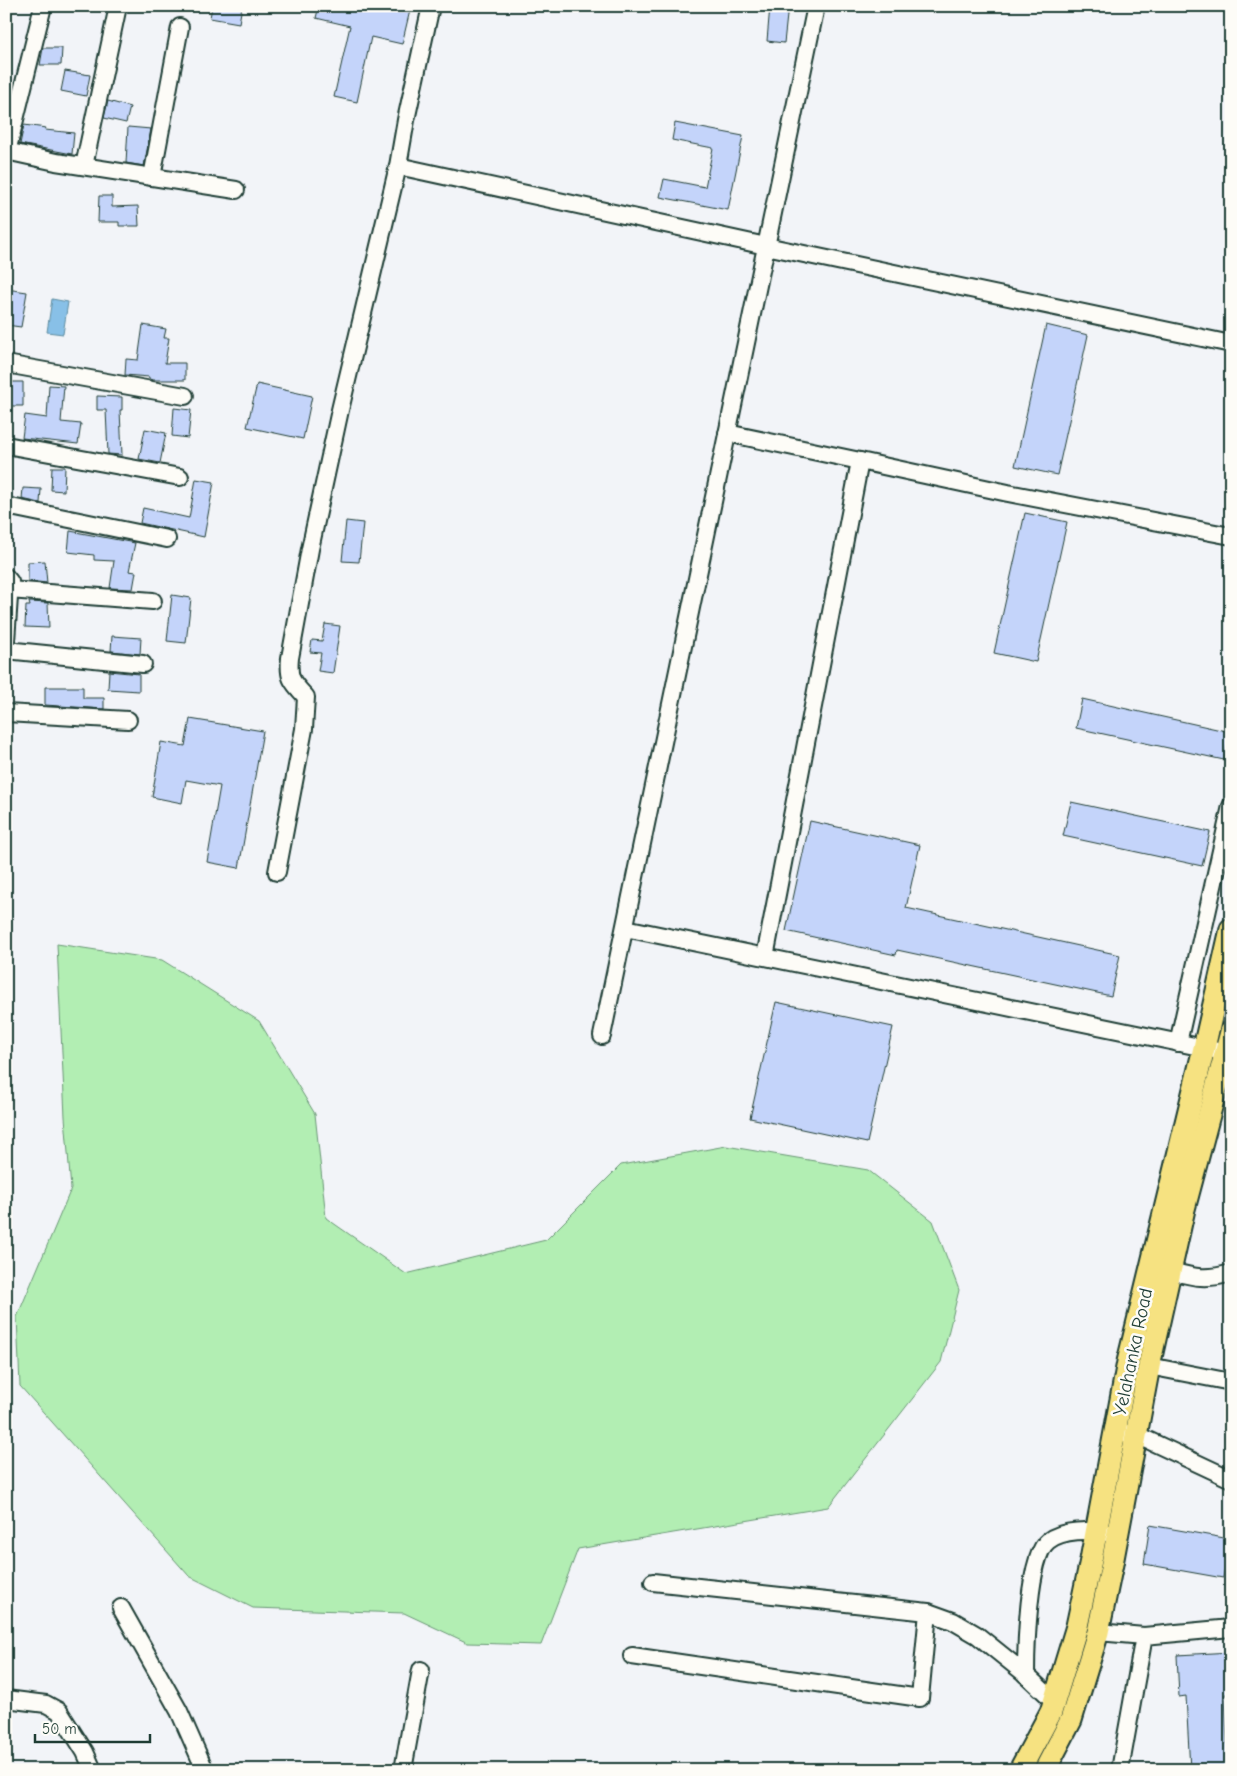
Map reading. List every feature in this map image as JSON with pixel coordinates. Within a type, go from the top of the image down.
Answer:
[{"type":"main road","name":"Yelahanka Road","points":[[1044,1770],[1071,1720],[1098,1632],[1149,1366],[1161,1269],[1204,1048],[1231,929]]},
{"type":"main road","name":"Yelahanka Road","points":[[1020,1770],[1051,1712],[1077,1626],[1097,1531],[1128,1362],[1184,1209],[1228,1042]]},
{"type":"street","points":[[43,6],[7,152],[236,190]]},
{"type":"street","points":[[84,166],[118,6]]},
{"type":"street","points":[[277,872],[304,729],[306,705],[306,697],[291,680],[288,673],[290,658],[312,539],[340,410],[398,166],[431,6]]},
{"type":"street","points":[[602,1036],[816,6]]},
{"type":"street","points":[[152,177],[180,28]]},
{"type":"street","points":[[398,166],[1231,344]]},
{"type":"street","points":[[6,364],[185,396]]},
{"type":"street","points":[[728,433],[1008,493],[1231,536]]},
{"type":"street","points":[[6,445],[180,477]]},
{"type":"street","points":[[765,957],[860,461]]},
{"type":"street","points":[[6,506],[167,539]]},
{"type":"street","points":[[6,641],[8,584],[153,601]]},
{"type":"street","points":[[6,650],[143,664]]},
{"type":"street","points":[[6,713],[128,720]]},
{"type":"street","points":[[1178,1043],[1231,806]]},
{"type":"street","points":[[625,928],[1204,1048],[1228,1042]]},
{"type":"street","points":[[1161,1269],[1196,1278],[1214,1278],[1231,1272]]},
{"type":"street","points":[[1149,1366],[1231,1382]]},
{"type":"street","points":[[1116,1431],[1137,1435],[1231,1479]]},
{"type":"street","points":[[1026,1675],[1031,1593],[1036,1564],[1046,1542],[1056,1536],[1069,1533],[1097,1531],[1118,1534]]},
{"type":"street","points":[[653,1582],[928,1612],[954,1621],[977,1635],[1026,1675],[1054,1701]]},
{"type":"street","points":[[120,1608],[179,1712],[204,1770]]},
{"type":"street","points":[[632,1656],[920,1698],[928,1612]]},
{"type":"street","points":[[1098,1632],[1144,1636],[1231,1628]]},
{"type":"street","points":[[1120,1770],[1144,1636]]},
{"type":"street","points":[[403,1770],[421,1670]]},
{"type":"street","points":[[6,1699],[46,1704],[59,1712],[84,1752],[92,1770]]},
{"type":"green space","points":[[57,944],[162,960],[259,1021],[315,1114],[326,1218],[406,1274],[546,1240],[621,1165],[726,1146],[868,1170],[933,1221],[959,1290],[941,1362],[828,1507],[578,1549],[541,1645],[468,1643],[404,1613],[253,1608],[189,1576],[20,1386],[17,1317],[71,1189],[65,1117]]},
{"type":"water","points":[[52,299],[68,302],[63,334],[47,332]]},
{"type":"building","points":[[212,6],[242,6],[239,23],[210,18]]},
{"type":"building","points":[[319,6],[411,6],[402,44],[371,37],[357,102],[334,97],[350,26],[316,18]]},
{"type":"building","points":[[770,6],[788,6],[784,43],[767,41]]},
{"type":"building","points":[[43,48],[62,48],[61,65],[40,65]]},
{"type":"building","points":[[65,71],[90,75],[86,96],[61,91]]},
{"type":"building","points":[[108,101],[130,107],[126,123],[104,118]]},
{"type":"building","points":[[675,123],[743,136],[728,210],[660,197],[664,179],[705,187],[713,148],[672,140]]},
{"type":"building","points":[[24,125],[46,128],[45,130],[74,133],[72,154],[20,144]]},
{"type":"building","points":[[128,127],[151,129],[144,166],[126,163]]},
{"type":"building","points":[[99,196],[112,196],[112,207],[138,206],[139,226],[119,226],[119,222],[98,222]]},
{"type":"building","points":[[6,289],[27,292],[21,327],[6,325]]},
{"type":"building","points":[[143,325],[166,329],[164,338],[169,338],[165,363],[185,363],[185,380],[153,380],[149,379],[149,377],[125,375],[126,359],[138,360]]},
{"type":"building","points":[[1046,325],[1088,335],[1057,475],[1015,466]]},
{"type":"building","points":[[8,382],[23,382],[23,406],[7,406]]},
{"type":"building","points":[[257,384],[312,396],[303,439],[247,427]]},
{"type":"building","points":[[49,385],[64,386],[61,422],[81,424],[78,444],[22,438],[25,415],[47,418]]},
{"type":"building","points":[[97,396],[122,397],[122,410],[120,410],[122,455],[108,454],[106,410],[97,410]]},
{"type":"building","points":[[174,408],[191,410],[188,438],[172,436]]},
{"type":"building","points":[[145,429],[166,433],[160,463],[139,459]]},
{"type":"building","points":[[52,467],[65,467],[64,491],[51,490]]},
{"type":"building","points":[[196,479],[214,482],[204,537],[140,523],[143,508],[189,518]]},
{"type":"building","points":[[23,488],[41,489],[40,503],[22,499]]},
{"type":"building","points":[[1025,513],[1067,522],[1036,662],[994,653]]},
{"type":"building","points":[[346,521],[363,523],[359,562],[342,561]]},
{"type":"building","points":[[70,531],[135,543],[129,571],[136,572],[133,589],[110,588],[114,561],[94,560],[94,555],[68,552]]},
{"type":"building","points":[[45,561],[47,583],[28,581],[28,562]]},
{"type":"building","points":[[172,595],[191,598],[186,643],[167,641]]},
{"type":"building","points":[[29,602],[48,603],[49,628],[25,627],[26,606],[30,606]]},
{"type":"building","points":[[325,624],[340,626],[333,673],[318,671],[321,653],[310,652],[312,640],[322,641]]},
{"type":"building","points":[[112,636],[141,638],[140,654],[111,651]]},
{"type":"building","points":[[109,671],[139,674],[139,691],[108,689]]},
{"type":"building","points":[[45,687],[83,687],[83,698],[104,698],[104,709],[45,705]]},
{"type":"building","points":[[1082,699],[1230,732],[1224,760],[1076,728]]},
{"type":"building","points":[[190,719],[263,731],[239,868],[207,862],[220,786],[186,780],[182,803],[152,797],[161,742],[185,746]]},
{"type":"building","points":[[1071,802],[1210,832],[1202,866],[1063,836]]},
{"type":"building","points":[[810,821],[920,845],[906,908],[1120,955],[1111,996],[897,950],[896,955],[786,931]]},
{"type":"building","points":[[776,1002],[893,1027],[867,1143],[750,1118]]},
{"type":"building","points":[[1150,1525],[1230,1539],[1223,1578],[1144,1564]]},
{"type":"building","points":[[1231,1652],[1231,1694],[1225,1694],[1228,1770],[1190,1770],[1186,1696],[1179,1697],[1177,1655]]}]
